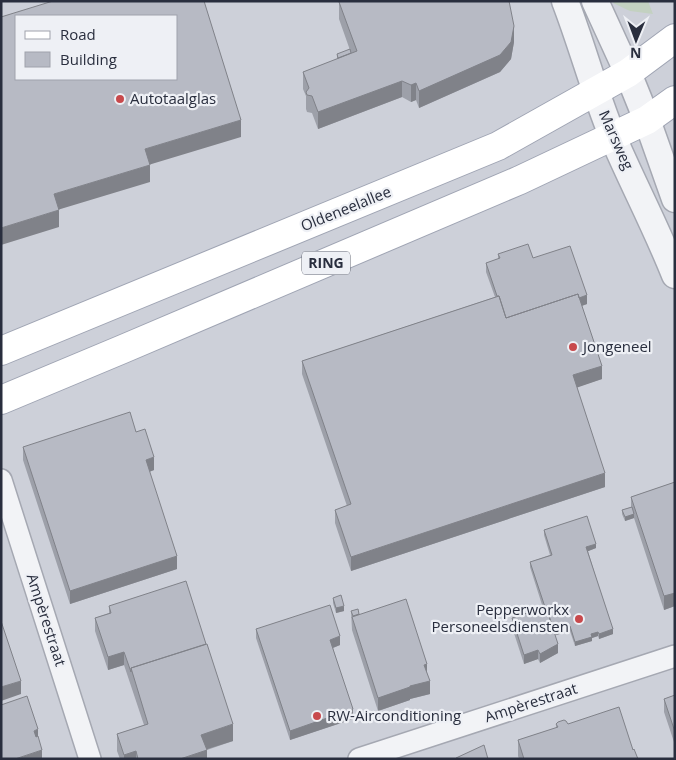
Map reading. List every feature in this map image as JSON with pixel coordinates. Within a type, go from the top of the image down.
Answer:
[{"type":"main road","name":"Oldeneelallee","points":[[1,352],[498,146],[596,93],[628,73],[675,38]]},
{"type":"main road","name":"RING","points":[[1,400],[123,350],[511,184],[647,120],[675,100]]},
{"type":"street","name":"Marsweg","points":[[565,1],[613,137],[675,275]]},
{"type":"street","points":[[595,1],[647,120],[675,199]]},
{"type":"street","name":"Ampèrestraat","points":[[1,480],[90,759]]},
{"type":"street","name":"Ampèrestraat","points":[[359,759],[675,656]]},
{"type":"shaded area","points":[[1,1],[675,1],[675,759],[1,759]]},
{"type":"green space","points":[[615,1],[648,1],[653,14],[630,11],[613,3]]},
{"type":"building","points":[[53,1],[204,1],[241,120],[145,149],[150,165],[54,194],[59,210],[1,228],[1,17]]},
{"type":"building","points":[[340,1],[509,1],[514,26],[511,42],[500,55],[419,91],[416,83],[411,85],[402,81],[318,112],[312,96],[307,95],[306,92],[309,88],[303,72],[357,51]]},
{"type":"building","points":[[350,49],[351,53],[338,58],[337,54]]},
{"type":"building","points":[[528,244],[533,258],[570,246],[587,295],[579,298],[578,294],[506,318],[486,263],[500,258],[498,254]]},
{"type":"building","points":[[578,294],[602,366],[573,375],[605,473],[351,557],[335,510],[351,504],[302,361],[499,296],[506,318]]},
{"type":"building","points":[[130,412],[136,432],[145,429],[154,457],[146,460],[177,556],[70,591],[23,447]]},
{"type":"building","points":[[675,482],[675,593],[664,596],[631,497]]},
{"type":"building","points":[[632,507],[634,514],[625,517],[622,510]]},
{"type":"building","points":[[587,516],[596,544],[586,547],[613,629],[599,634],[598,632],[591,634],[592,637],[575,642],[570,626],[554,631],[530,562],[552,555],[544,530]]},
{"type":"building","points":[[186,581],[206,644],[131,668],[131,672],[124,652],[108,657],[95,618],[111,613],[109,606]]},
{"type":"building","points":[[341,595],[344,606],[336,608],[333,598]]},
{"type":"building","points":[[406,599],[427,664],[424,665],[430,681],[378,698],[352,617]]},
{"type":"building","points":[[330,605],[340,636],[330,640],[353,709],[290,731],[256,629]]},
{"type":"building","points":[[546,607],[558,644],[540,654],[538,650],[524,655],[512,618]]},
{"type":"building","points":[[358,609],[359,614],[353,616],[351,611]]},
{"type":"building","points":[[1,621],[21,681],[1,687]]},
{"type":"building","points":[[207,644],[233,724],[201,735],[207,750],[180,759],[138,759],[136,751],[124,755],[117,734],[148,724],[131,668]]},
{"type":"building","points":[[675,695],[675,732],[664,699]]},
{"type":"building","points":[[27,696],[38,729],[34,731],[36,737],[38,736],[42,750],[15,759],[1,759],[1,705]]},
{"type":"building","points":[[619,707],[633,750],[638,759],[524,759],[518,740],[558,727],[556,724],[564,720],[568,724]]},
{"type":"building","points":[[484,745],[488,759],[456,758]]},
{"type":"place","name":"Autotaalglas","points":[[120,99]]},
{"type":"place","name":"Jongeneel","points":[[573,347]]},
{"type":"place","name":"Pepperworkx Personeelsdiensten","points":[[579,619]]},
{"type":"place","name":"RW-Airconditioning","points":[[317,716]]}]
